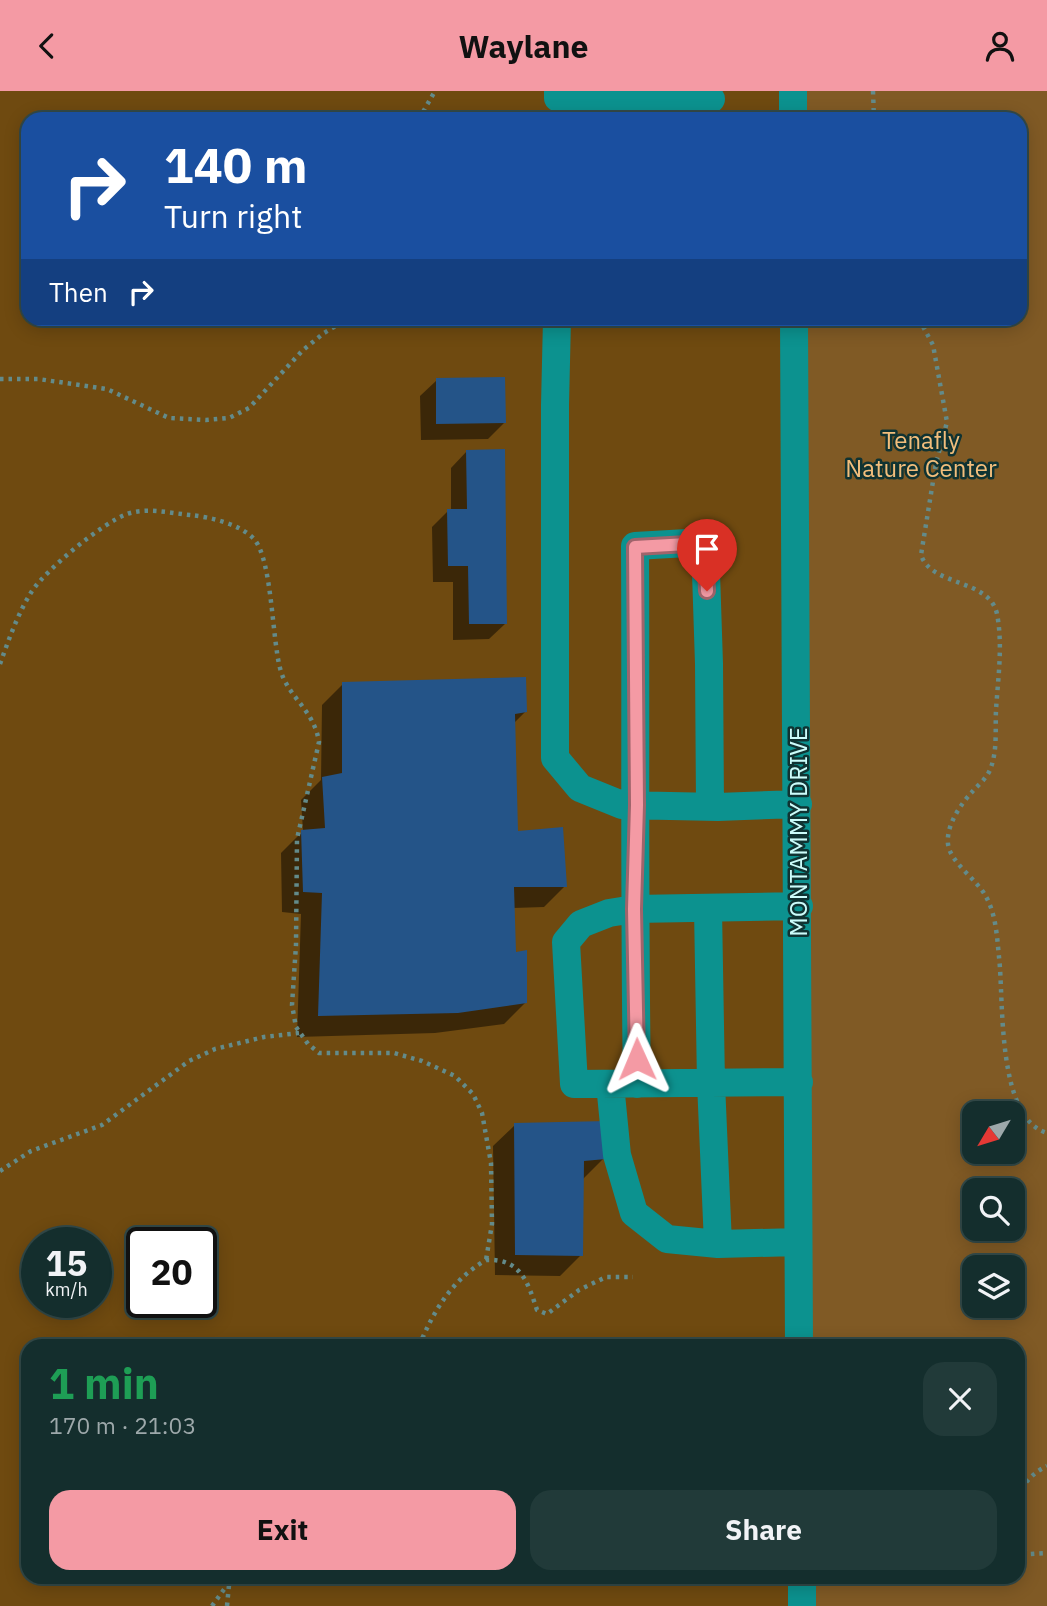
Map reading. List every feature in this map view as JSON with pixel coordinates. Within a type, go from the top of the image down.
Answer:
[{"type":"street","points":[[558,91],[558,98],[711,99]]},
{"type":"street","points":[[793,91],[793,112]]},
{"type":"street","points":[[557,326],[555,758],[580,788],[622,805],[798,804]]},
{"type":"street","name":"MONTAMMY DRIVE","points":[[794,326],[799,906],[799,1339]]},
{"type":"street","points":[[710,806],[705,543],[635,547],[637,805],[634,909],[617,1155],[634,1213],[667,1239],[719,1244],[798,1242]]},
{"type":"street","points":[[799,906],[634,909],[609,913],[581,924],[566,942],[574,1084],[799,1082]]},
{"type":"street","points":[[708,909],[711,1083],[719,1244]]},
{"type":"street","points":[[802,1584],[802,1606]]},
{"type":"path","points":[[423,112],[435,91]]},
{"type":"path","points":[[873,91],[874,112]]},
{"type":"path","points":[[0,379],[38,379],[107,389],[169,418],[206,421],[229,418],[248,408],[303,351],[336,326]]},
{"type":"path","points":[[923,326],[933,345],[947,422],[936,463],[921,555],[923,562],[933,572],[964,584],[989,600],[996,610],[999,632],[994,755],[988,776],[964,802],[954,820],[948,843],[949,849],[965,872],[987,897],[996,935],[1001,974],[1002,1026],[1014,1091],[1034,1127],[1047,1133]]},
{"type":"path","points":[[0,664],[9,639],[34,589],[88,538],[127,514],[149,510],[198,516],[244,531],[254,540],[264,559],[280,670],[289,687],[310,714],[319,742],[297,839],[296,945],[292,1005],[299,1033],[307,1044],[319,1053],[394,1053],[422,1061],[455,1076],[473,1094],[482,1113],[491,1163],[492,1224],[486,1260]]},
{"type":"path","points":[[0,1171],[31,1151],[102,1125],[189,1061],[215,1049],[264,1037],[299,1033]]},
{"type":"path","points":[[422,1339],[442,1298],[463,1276],[486,1260],[508,1262],[526,1279],[537,1310],[547,1314],[579,1290],[606,1277],[632,1277]]},
{"type":"path","points":[[1025,1486],[1037,1470],[1047,1466]]},
{"type":"path","points":[[1025,1552],[1047,1553]]},
{"type":"path","points":[[212,1606],[228,1584]]},
{"type":"path","points":[[227,1606],[226,1597],[230,1584]]},
{"type":"shaded area","points":[[0,91],[791,91],[792,112],[21,112],[21,326],[793,326],[802,1339],[21,1339],[21,1584],[803,1584],[804,1606],[0,1606]]},
{"type":"green space","name":"Tenafly Nature Center","points":[[791,91],[1047,91],[1047,1606],[804,1606],[803,1584],[1025,1584],[1025,1339],[802,1339],[793,326],[1027,326],[1027,112],[792,112]]},
{"type":"building","points":[[505,377],[506,423],[436,424],[436,378]]},
{"type":"building","points":[[505,449],[507,624],[469,624],[468,566],[448,566],[447,509],[467,509],[466,450]]},
{"type":"building","points":[[526,677],[527,712],[515,714],[518,831],[563,827],[567,887],[514,887],[516,952],[527,950],[527,1003],[458,1013],[318,1016],[322,893],[303,892],[301,830],[325,828],[322,777],[342,773],[342,682]]},
{"type":"building","points":[[608,1121],[606,1159],[584,1161],[583,1256],[515,1255],[514,1123]]},
{"type":"route","points":[[637,1059],[634,909],[637,805],[635,547],[705,543],[707,591]]}]
